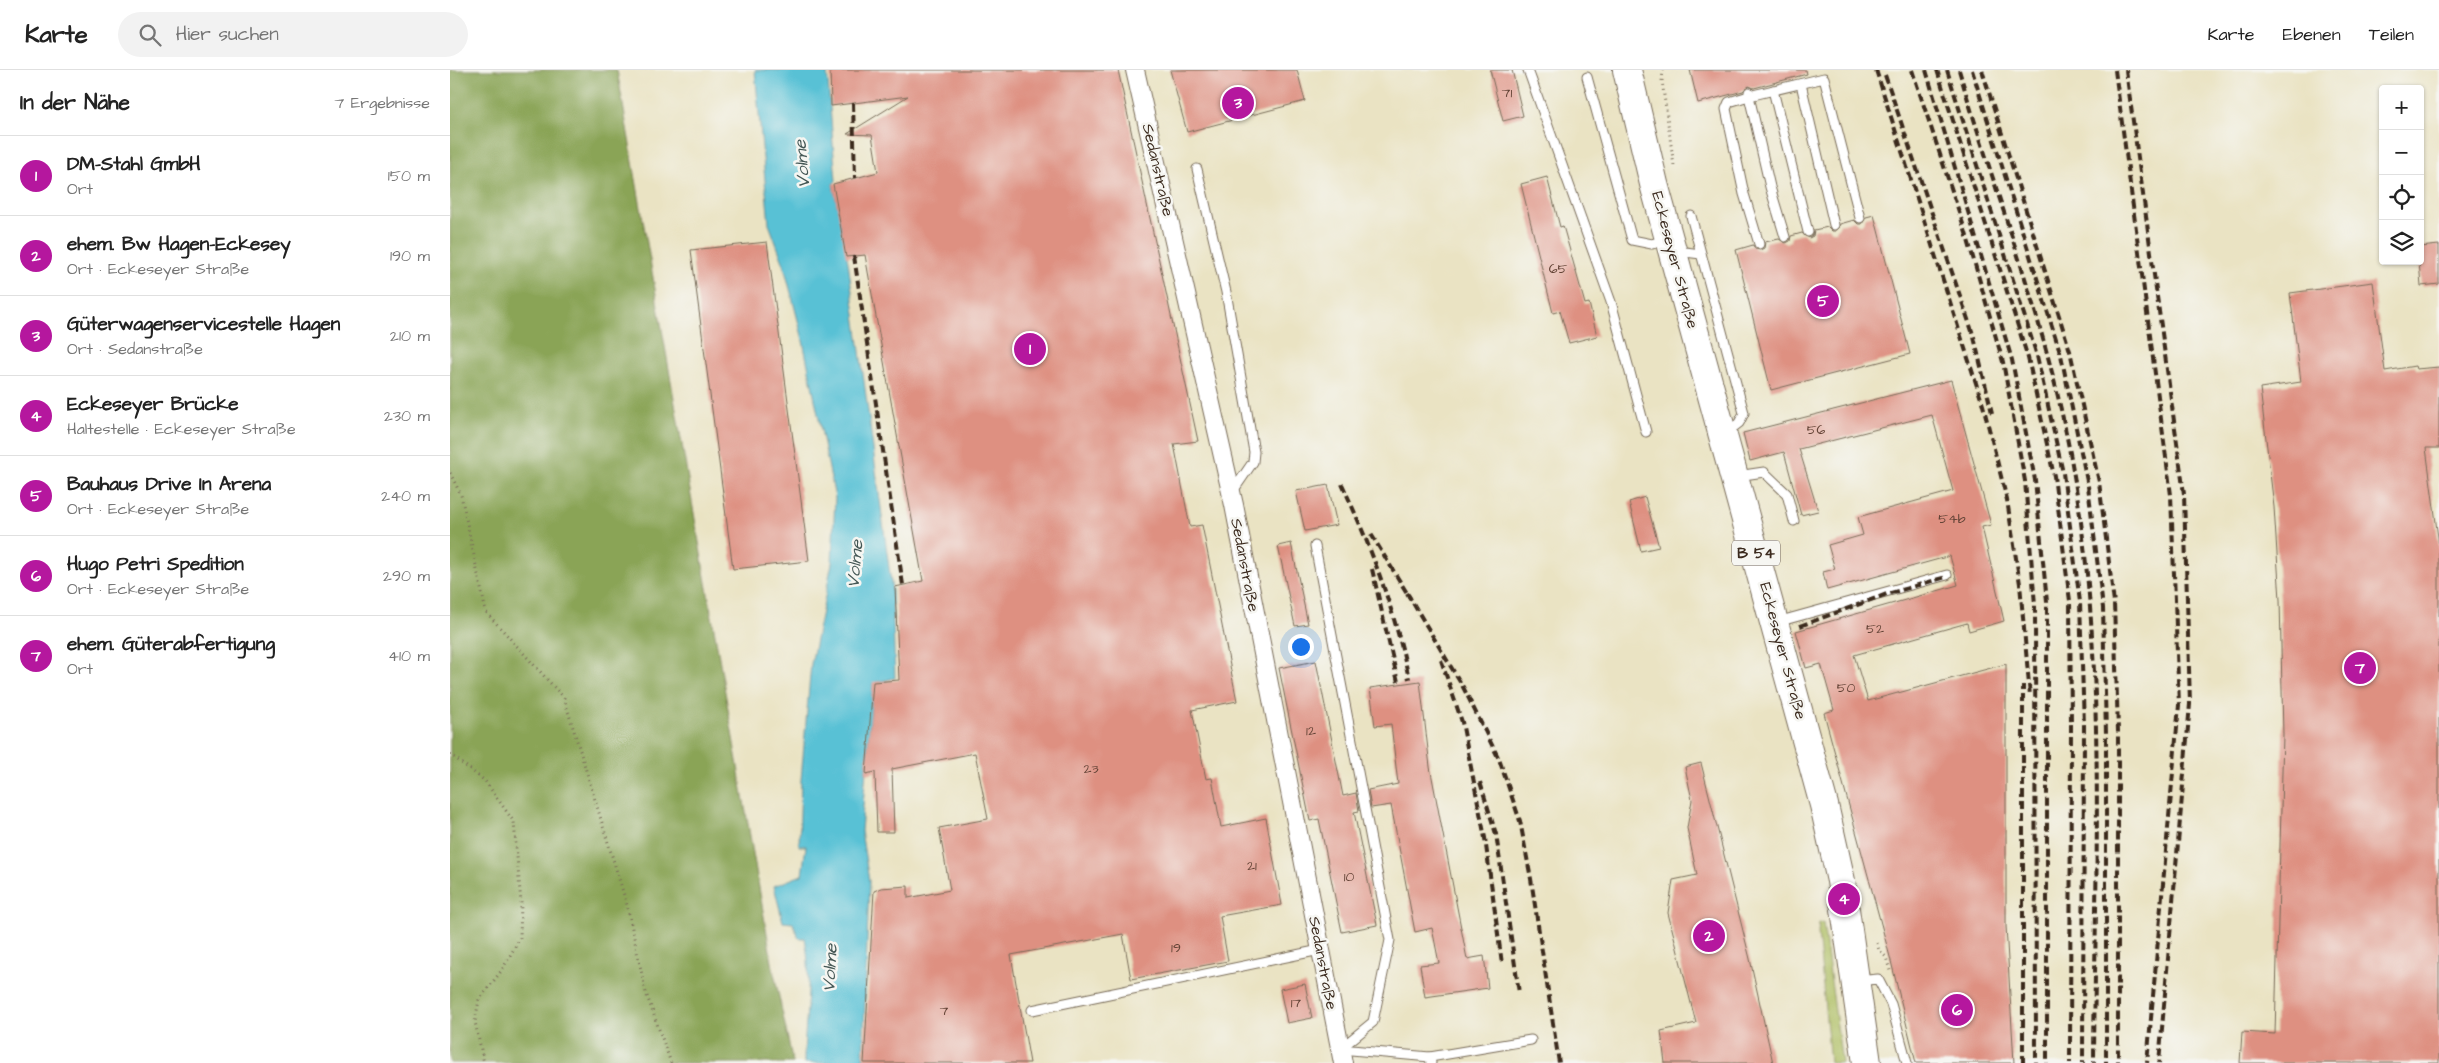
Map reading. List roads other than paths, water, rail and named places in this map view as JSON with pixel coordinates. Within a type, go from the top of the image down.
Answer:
[{"type":"main road","name":"Eckeseyer Straße","points":[[1627,70],[1671,245],[1824,805],[1841,881],[1867,1063]]},
{"type":"street","name":"Sedanstraße","points":[[1136,70],[1231,494],[1341,1056]]},
{"type":"lane","points":[[1528,70],[1610,302],[1646,432]]},
{"type":"lane","points":[[1587,77],[1632,240],[1671,245],[1702,254]]},
{"type":"lane","points":[[1759,244],[1744,194],[1726,109],[1729,102],[1750,93],[1773,90],[1824,78],[1860,218]]},
{"type":"lane","points":[[1801,84],[1834,225]]},
{"type":"lane","points":[[1773,90],[1808,232]]},
{"type":"lane","points":[[1750,93],[1770,187],[1785,237]]},
{"type":"lane","points":[[1197,170],[1226,292],[1254,452],[1253,462],[1231,494]]},
{"type":"lane","points":[[1691,216],[1744,413],[1739,423],[1724,436]]},
{"type":"lane","points":[[1735,477],[1764,472],[1787,494],[1794,521]]},
{"type":"lane","points":[[1315,546],[1390,940],[1373,1022],[1341,1056]]},
{"type":"lane","points":[[1775,623],[1947,575]]},
{"type":"lane","points":[[1032,1010],[1320,950]]},
{"type":"lane","points":[[1855,981],[1878,979],[1891,1004],[1906,1063]]},
{"type":"lane","points":[[1341,1056],[1430,1060],[1532,1040]]},
{"type":"water","name":"Volme","points":[[755,70],[827,70],[836,181],[833,184],[848,262],[892,590],[895,678],[873,683],[861,831],[869,881],[863,1063],[804,1063],[808,985],[805,938],[799,938],[793,923],[783,922],[774,886],[802,875],[806,846],[799,846],[801,780],[811,664],[832,563],[835,498],[802,336],[783,262],[769,224]]},
{"type":"railway","points":[[1876,70],[1983,405],[2007,500],[2020,584],[2030,696]]},
{"type":"railway","points":[[1912,70],[1966,233],[2003,362],[2025,481],[2035,605],[2036,1063]]},
{"type":"railway","points":[[1926,70],[2012,360],[2035,480],[2047,602],[2047,1063]]},
{"type":"railway","points":[[1937,70],[2028,358],[2054,476],[2070,601],[2070,1063]]},
{"type":"railway","points":[[1947,70],[2037,356],[2063,473],[2080,602],[2084,726],[2083,1063]]},
{"type":"railway","points":[[1959,70],[2022,268],[2051,368],[2073,470],[2084,544],[2091,618],[2097,766],[2094,1063]]},
{"type":"railway","points":[[1972,70],[2061,355],[2088,486],[2103,608],[2106,734],[2106,1063]]},
{"type":"railway","points":[[1982,70],[2070,351],[2099,482],[2114,603],[2118,731],[2118,1063]]},
{"type":"railway","points":[[2115,70],[2171,495],[2179,705],[2147,1063]]},
{"type":"railway","points":[[2126,70],[2184,494],[2190,704],[2159,1063]]},
{"type":"railway","points":[[1885,75],[1974,337],[1992,413]]},
{"type":"railway","points":[[853,103],[855,178]]},
{"type":"railway","points":[[854,256],[903,585]]},
{"type":"railway","points":[[1342,484],[1363,531],[1381,580],[1397,629],[1409,679]]},
{"type":"railway","points":[[1371,534],[1410,598]]},
{"type":"railway","points":[[1372,569],[1398,682]]},
{"type":"railway","points":[[1800,626],[1887,594],[1946,577]]},
{"type":"railway","points":[[1407,593],[1463,687],[1499,759],[1520,821],[1531,879],[1559,1063]]},
{"type":"railway","points":[[1441,660],[1462,722],[1485,838],[1502,964]]},
{"type":"railway","points":[[2023,685],[2023,1063]]},
{"type":"railway","points":[[1480,782],[1496,834],[1519,993]]},
{"type":"place","name":"Güterwagenservicestelle Hagen","points":[[1238,103]]},
{"type":"place","name":"Bauhaus Drive In Arena","points":[[1823,301]]},
{"type":"place","name":"DM-Stahl GmbH","points":[[1030,349]]},
{"type":"place","name":"ehem. Güterabfertigung","points":[[2360,668]]},
{"type":"place","name":"Eckeseyer Brücke","points":[[1844,899]]},
{"type":"place","name":"ehem. Bw Hagen-Eckesey","points":[[1709,936]]},
{"type":"place","name":"Hugo Petri Spedition","points":[[1957,1010]]}]
